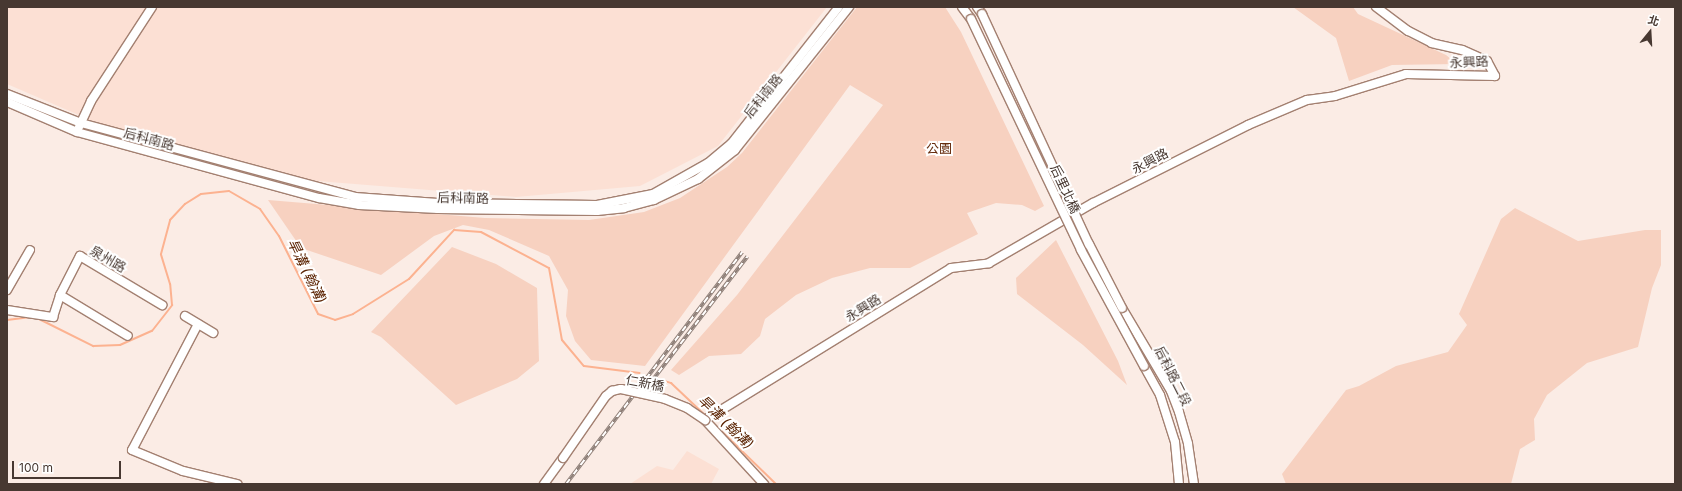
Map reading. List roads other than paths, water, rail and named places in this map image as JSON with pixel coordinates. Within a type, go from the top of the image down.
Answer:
[{"type":"street","points":[[77,132],[91,101],[152,7]]},
{"type":"street","name":"后科南路","points":[[7,102],[77,132],[319,198],[359,205],[519,211],[597,211],[624,208],[669,193],[712,170],[735,150],[827,30],[839,7]]},
{"type":"street","name":"后科南路","points":[[7,94],[81,123],[355,197],[438,203],[597,205],[653,194],[708,163],[731,144],[827,30],[849,7]]},
{"type":"street","name":"后里北橋","points":[[962,7],[971,19],[1080,250],[1144,366]]},
{"type":"street","name":"永興路","points":[[705,420],[951,268],[989,263],[1093,203],[1248,125],[1307,100],[1335,96],[1406,74],[1495,76],[1487,61],[1462,50],[1432,44],[1408,31],[1376,7]]},
{"type":"street","name":"后里北橋","points":[[980,10],[1122,308]]},
{"type":"street","points":[[7,290],[30,250]]},
{"type":"street","name":"泉州路","points":[[7,310],[53,317],[60,295],[80,256],[162,305]]},
{"type":"street","points":[[60,295],[128,336]]},
{"type":"street","name":"后科路二段","points":[[1122,308],[1171,391],[1179,412],[1188,444],[1194,484]]},
{"type":"street","points":[[184,316],[213,333]]},
{"type":"street","points":[[198,324],[132,450],[183,470],[237,484]]},
{"type":"street","name":"后科路二段","points":[[1144,366],[1160,395],[1175,442],[1179,484]]},
{"type":"street","name":"仁新橋","points":[[544,484],[606,396],[612,391],[620,389],[665,399],[687,408],[705,420],[764,484]]},
{"type":"waterway","name":"旱溝 (翰溝)","points":[[37,318],[93,346],[120,345],[152,331],[172,305],[170,284],[161,254],[170,220],[185,204],[201,194],[229,191],[260,209],[279,236],[318,314],[335,320],[353,314],[409,279],[454,230],[481,232],[549,268],[562,340],[584,366],[640,373]]},
{"type":"waterway","name":"旱溝 (翰溝)","points":[[7,320],[33,317]]},
{"type":"waterway","name":"旱溝 (翰溝)","points":[[658,379],[671,383],[706,416]]},
{"type":"waterway","name":"旱溝 (翰溝)","points":[[712,422],[776,484]]},
{"type":"railway","points":[[566,484],[742,252]]},
{"type":"railway","points":[[651,382],[747,257]]},
{"type":"park label","name":"公園","points":[[939,148]]}]
